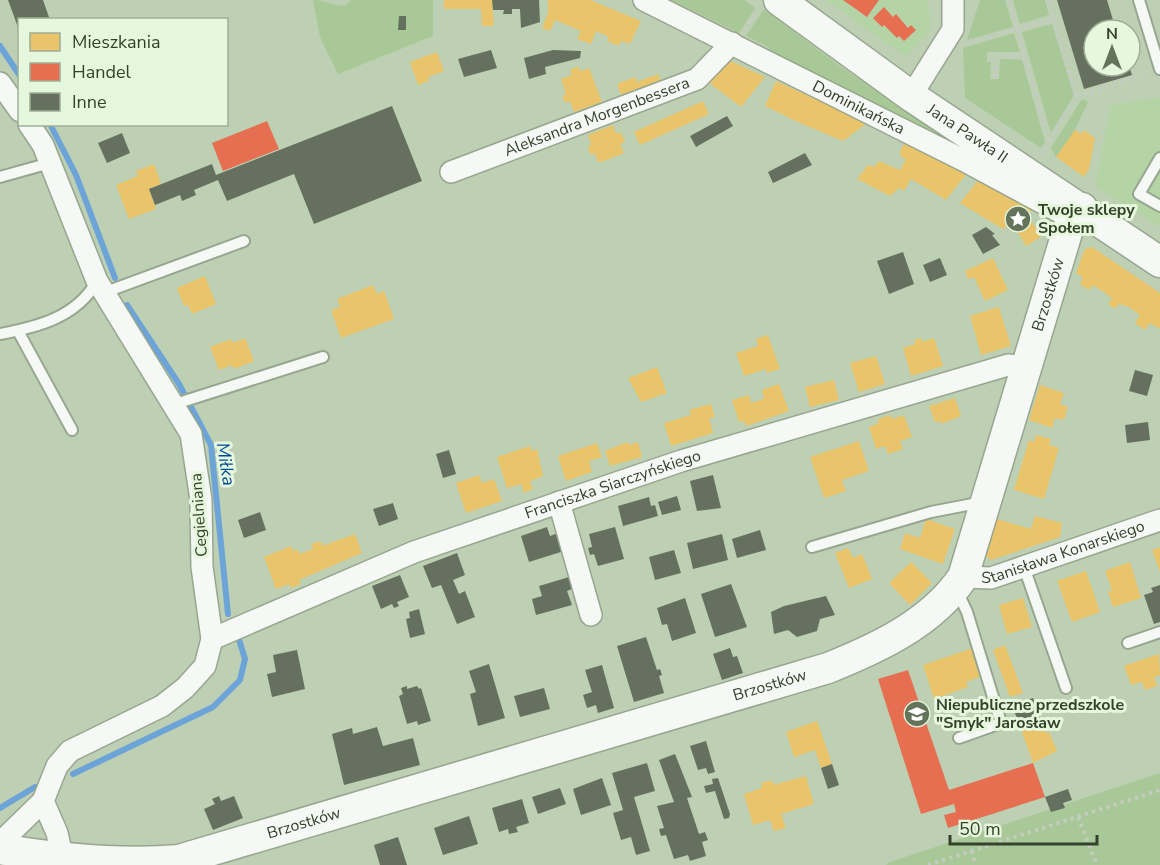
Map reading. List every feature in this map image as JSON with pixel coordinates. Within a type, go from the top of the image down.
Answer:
[{"type":"street","name":"Dominikańska","points":[[644,0],[736,40],[963,160],[1077,213]]},
{"type":"street","points":[[911,96],[953,29],[953,0]]},
{"type":"street","name":"Jana Pawła II","points":[[769,3],[911,96],[1077,213],[1160,262]]},
{"type":"street","name":"Aleksandra Morgenbessera","points":[[451,172],[698,78],[736,40]]},
{"type":"street","points":[[0,83],[18,108]]},
{"type":"street","name":"Cegielniana","points":[[0,843],[43,801],[57,766],[70,751],[162,706],[185,688],[205,666],[212,639],[202,567],[201,500],[191,434],[176,404],[100,287],[43,145],[30,126]]},
{"type":"street","name":"Brzostków","points":[[0,849],[63,859],[123,863],[179,860],[828,668],[893,638],[922,618],[959,583],[987,502],[1025,367],[1077,213]]},
{"type":"street","name":"Franciszka Siarczyńskiego","points":[[212,639],[414,552],[681,461],[1008,365],[1025,367]]},
{"type":"street","points":[[559,502],[591,615]]},
{"type":"street","name":"Stanisława Konarskiego","points":[[959,583],[991,578],[1160,520]]},
{"type":"street","points":[[43,801],[57,833],[63,859]]},
{"type":"lane","points":[[1139,0],[1160,69]]},
{"type":"lane","points":[[1160,158],[1139,194],[1160,206]]},
{"type":"lane","points":[[0,177],[50,163]]},
{"type":"lane","points":[[0,334],[18,331],[58,318],[72,310],[90,292],[100,287],[244,242]]},
{"type":"lane","points":[[18,331],[72,430]]},
{"type":"lane","points":[[176,404],[323,357]]},
{"type":"lane","points":[[812,547],[931,512],[987,502]]},
{"type":"lane","points":[[1024,567],[1066,688]]},
{"type":"lane","points":[[959,583],[1000,723],[959,738]]},
{"type":"lane","points":[[1128,643],[1160,632]]},
{"type":"path","points":[[1009,0],[1049,140]]},
{"type":"path","points":[[1047,0],[1076,97]]},
{"type":"path","points":[[736,40],[769,3]]},
{"type":"path","points":[[960,45],[1053,19]]},
{"type":"path","points":[[995,76],[998,56],[1025,56]]},
{"type":"path","points":[[1039,156],[1076,97],[1149,74]]},
{"type":"path","points":[[928,865],[1160,790]]},
{"type":"path","points":[[1078,817],[1097,865]]},
{"type":"path","points":[[971,851],[976,865]]},
{"type":"shaded area","points":[[313,0],[345,6],[351,0],[433,0],[433,36],[338,74],[320,37]]},
{"type":"shaded area","points":[[671,0],[745,0],[755,8],[739,33]]},
{"type":"shaded area","points":[[826,0],[928,0],[931,30],[906,57]]},
{"type":"shaded area","points":[[980,0],[1005,0],[1013,27],[967,40]]},
{"type":"shaded area","points":[[1013,0],[1045,0],[1049,15],[1020,24]]},
{"type":"shaded area","points":[[764,9],[841,67],[1016,184],[881,108],[769,52],[770,48],[746,36]]},
{"type":"shaded area","points":[[1052,24],[1074,95],[1051,133],[1022,32]]},
{"type":"shaded area","points":[[1014,33],[1020,52],[987,52],[987,62],[991,62],[990,79],[999,79],[1000,59],[1022,60],[1045,142],[1041,148],[965,98],[963,48]]},
{"type":"shaded area","points":[[1160,97],[1160,227],[1095,186],[1111,105]]},
{"type":"shaded area","points":[[1082,99],[1088,102],[1075,130],[1056,157],[1051,148]]},
{"type":"shaded area","points":[[1160,773],[1160,865],[886,865],[890,862]]},
{"type":"building: Mieszkania","points":[[444,0],[492,0],[494,26],[482,26],[481,9],[444,9]]},
{"type":"building: Mieszkania","points":[[548,0],[590,0],[641,21],[630,44],[621,41],[619,46],[607,41],[609,37],[596,31],[591,44],[577,39],[581,31],[555,20],[550,31],[542,28],[548,13]]},
{"type":"building: Mieszkania","points":[[437,52],[444,71],[428,77],[429,81],[418,85],[410,62]]},
{"type":"building: Mieszkania","points":[[726,59],[765,77],[741,107],[708,82]]},
{"type":"building: Mieszkania","points":[[578,66],[580,71],[589,68],[602,102],[574,112],[570,101],[565,103],[562,96],[566,94],[561,79],[572,75],[570,70]]},
{"type":"building: Mieszkania","points":[[658,74],[663,87],[622,97],[617,84],[635,77],[637,82]]},
{"type":"building: Mieszkania","points":[[776,81],[867,123],[843,141],[800,123],[765,106]]},
{"type":"building: Mieszkania","points":[[703,101],[709,114],[640,145],[634,132]]},
{"type":"building: Mieszkania","points":[[613,125],[616,134],[621,132],[625,142],[620,144],[624,153],[599,163],[595,154],[590,154],[588,148],[591,144],[588,135]]},
{"type":"building: Mieszkania","points":[[1075,130],[1082,134],[1084,130],[1095,138],[1089,169],[1084,177],[1056,157]]},
{"type":"building: Mieszkania","points":[[906,141],[968,172],[946,200],[911,179],[904,191],[899,188],[890,196],[857,179],[868,165],[874,167],[879,161],[900,170],[906,159],[901,157],[900,151]]},
{"type":"building: Mieszkania","points":[[154,164],[161,184],[149,189],[156,209],[129,219],[116,185],[138,176],[136,171]]},
{"type":"building: Mieszkania","points":[[979,179],[1033,210],[1003,229],[960,203]]},
{"type":"building: Mieszkania","points":[[1032,222],[1041,237],[1026,246],[1017,231]]},
{"type":"building: Mieszkania","points":[[1092,247],[1160,293],[1160,329],[1150,323],[1145,330],[1135,323],[1140,315],[1129,307],[1119,304],[1115,309],[1108,304],[1112,298],[1093,285],[1089,290],[1080,284],[1083,277],[1076,273],[1085,249]]},
{"type":"building: Mieszkania","points":[[993,258],[1008,290],[985,301],[974,277],[968,279],[965,271]]},
{"type":"building: Mieszkania","points":[[205,276],[216,304],[192,314],[188,305],[184,306],[177,288]]},
{"type":"building: Mieszkania","points":[[373,285],[377,294],[384,291],[394,319],[341,338],[331,310],[340,307],[337,299]]},
{"type":"building: Mieszkania","points":[[999,307],[1011,346],[981,355],[970,316]]},
{"type":"building: Mieszkania","points":[[768,335],[780,369],[767,373],[766,369],[744,376],[736,353],[758,346],[756,339]]},
{"type":"building: Mieszkania","points":[[245,338],[254,361],[234,369],[232,365],[219,370],[210,347],[231,339],[233,343]]},
{"type":"building: Mieszkania","points":[[921,338],[922,342],[934,338],[943,366],[911,376],[903,348],[915,344],[914,340]]},
{"type":"building: Mieszkania","points":[[876,356],[885,384],[859,392],[850,363]]},
{"type":"building: Mieszkania","points":[[657,367],[667,393],[641,402],[628,378]]},
{"type":"building: Mieszkania","points":[[834,380],[839,400],[810,407],[805,387]]},
{"type":"building: Mieszkania","points":[[779,384],[789,411],[746,426],[744,421],[739,422],[732,400],[749,395],[751,403],[764,399],[762,390]]},
{"type":"building: Mieszkania","points":[[1040,385],[1064,393],[1060,404],[1068,407],[1064,420],[1055,418],[1052,428],[1029,420]]},
{"type":"building: Mieszkania","points":[[955,398],[961,416],[941,424],[940,421],[935,422],[929,406]]},
{"type":"building: Mieszkania","points":[[711,404],[715,417],[709,418],[713,433],[671,446],[664,423],[691,415],[689,410]]},
{"type":"building: Mieszkania","points":[[890,415],[892,419],[904,415],[912,437],[900,441],[903,449],[888,454],[885,446],[876,449],[869,427],[879,423],[878,419]]},
{"type":"building: Mieszkania","points":[[1036,435],[1051,439],[1049,445],[1059,448],[1044,499],[1014,490],[1029,440],[1034,442]]},
{"type":"building: Mieszkania","points":[[859,441],[869,471],[842,480],[846,491],[824,498],[810,457]]},
{"type":"building: Mieszkania","points":[[627,442],[628,445],[638,442],[642,457],[610,466],[605,451]]},
{"type":"building: Mieszkania","points":[[597,443],[602,457],[589,461],[592,472],[566,481],[558,456]]},
{"type":"building: Mieszkania","points":[[530,446],[532,451],[537,449],[543,476],[530,481],[533,489],[524,493],[521,484],[507,488],[497,457]]},
{"type":"building: Mieszkania","points":[[479,475],[482,483],[494,479],[502,501],[466,513],[456,483]]},
{"type":"building: Mieszkania","points":[[1035,516],[1062,523],[1060,537],[991,560],[985,555],[994,518],[1031,529]]},
{"type":"building: Mieszkania","points":[[926,519],[955,529],[943,564],[900,549],[905,533],[920,538]]},
{"type":"building: Mieszkania","points":[[355,534],[362,553],[299,580],[301,584],[291,588],[289,584],[276,589],[264,557],[291,546],[293,551],[297,549],[300,554],[313,549],[311,544],[321,541],[322,546]]},
{"type":"building: Mieszkania","points":[[1160,547],[1160,572],[1152,550]]},
{"type":"building: Mieszkania","points":[[848,548],[853,558],[862,554],[872,579],[849,588],[835,553]]},
{"type":"building: Mieszkania","points":[[911,562],[932,583],[910,605],[889,583]]},
{"type":"building: Mieszkania","points":[[1130,562],[1141,598],[1113,607],[1108,592],[1112,590],[1105,571]]},
{"type":"building: Mieszkania","points":[[1086,571],[1100,612],[1072,622],[1057,581]]},
{"type":"building: Mieszkania","points":[[1023,598],[1032,627],[1007,634],[999,605]]},
{"type":"building: Mieszkania","points":[[1005,645],[1023,693],[1010,697],[993,650]]},
{"type":"building: Mieszkania","points":[[973,648],[982,676],[966,682],[968,687],[934,699],[923,665]]},
{"type":"building: Mieszkania","points":[[1159,654],[1160,675],[1154,677],[1157,686],[1145,690],[1142,682],[1131,685],[1124,666]]},
{"type":"building: Mieszkania","points":[[1031,720],[1035,730],[1043,727],[1046,733],[1049,732],[1057,751],[1033,763],[1019,724]]},
{"type":"building: Mieszkania","points":[[817,721],[832,764],[821,768],[815,750],[794,757],[786,732]]},
{"type":"building: Mieszkania","points":[[806,776],[814,804],[781,814],[786,828],[774,831],[770,820],[753,825],[744,794],[762,788],[761,783],[772,780],[773,785]]},
{"type":"building: Handel","points":[[843,0],[879,0],[867,17]]},
{"type":"building: Handel","points":[[884,7],[893,17],[896,14],[908,28],[911,25],[916,30],[904,41],[899,36],[897,38],[884,25],[882,27],[873,18]]},
{"type":"building: Handel","points":[[267,121],[279,149],[223,171],[212,143]]},
{"type":"building: Handel","points":[[908,670],[949,790],[1033,763],[1045,797],[948,828],[944,815],[956,812],[954,804],[921,814],[878,679]]},
{"type":"building: Inne","points":[[8,0],[43,0],[49,18],[18,18],[18,27]]},
{"type":"building: Inne","points":[[492,0],[539,0],[540,22],[521,28],[520,9],[512,9],[512,14],[503,14],[504,10],[493,10]]},
{"type":"building: Inne","points":[[1057,0],[1107,0],[1112,18],[1082,18],[1082,78],[1122,78],[1084,89]]},
{"type":"building: Inne","points":[[399,16],[406,16],[406,30],[398,30]]},
{"type":"building: Inne","points":[[491,50],[497,68],[464,77],[458,59]]},
{"type":"building: Inne","points":[[553,50],[581,51],[580,58],[545,67],[546,74],[529,79],[524,58]]},
{"type":"building: Inne","points":[[392,106],[422,181],[314,224],[294,174],[227,201],[218,180],[194,190],[196,195],[182,201],[180,195],[155,205],[149,189],[212,164],[216,175]]},
{"type":"building: Inne","points":[[727,116],[733,126],[696,147],[690,136]]},
{"type":"building: Inne","points":[[122,133],[130,153],[107,163],[98,143]]},
{"type":"building: Inne","points":[[805,153],[812,165],[773,183],[768,172]]},
{"type":"building: Inne","points":[[986,227],[995,234],[992,235],[1000,245],[983,254],[972,235]]},
{"type":"building: Inne","points":[[903,252],[914,284],[889,294],[877,261]]},
{"type":"building: Inne","points":[[940,258],[947,275],[930,282],[923,265]]},
{"type":"building: Inne","points":[[1135,370],[1153,375],[1147,396],[1129,391]]},
{"type":"building: Inne","points":[[1148,422],[1150,440],[1127,443],[1125,425]]},
{"type":"building: Inne","points":[[449,450],[456,474],[443,478],[436,454]]},
{"type":"building: Inne","points":[[713,475],[721,508],[697,511],[690,481]]},
{"type":"building: Inne","points":[[677,496],[681,510],[662,515],[658,502]]},
{"type":"building: Inne","points":[[649,497],[651,506],[655,505],[658,516],[623,526],[618,506]]},
{"type":"building: Inne","points":[[393,503],[398,519],[379,526],[373,509]]},
{"type":"building: Inne","points":[[260,512],[266,530],[244,538],[238,520]]},
{"type":"building: Inne","points":[[547,527],[550,536],[558,533],[564,551],[529,562],[521,536]]},
{"type":"building: Inne","points":[[615,527],[624,559],[598,566],[594,554],[590,555],[588,548],[592,547],[589,534]]},
{"type":"building: Inne","points":[[760,530],[766,550],[737,558],[732,539]]},
{"type":"building: Inne","points":[[722,534],[728,560],[693,569],[687,543]]},
{"type":"building: Inne","points":[[674,550],[681,573],[655,580],[649,557]]},
{"type":"building: Inne","points":[[457,553],[465,575],[453,580],[459,594],[465,591],[475,617],[457,624],[441,585],[432,588],[423,566]]},
{"type":"building: Inne","points":[[400,575],[409,597],[397,602],[399,606],[394,608],[392,604],[381,609],[372,586]]},
{"type":"building: Inne","points":[[569,577],[572,589],[567,591],[572,605],[536,615],[532,599],[542,596],[539,586]]},
{"type":"building: Inne","points":[[731,584],[747,627],[715,637],[701,594]]},
{"type":"building: Inne","points":[[1160,585],[1160,622],[1154,624],[1144,595],[1153,592],[1151,588]]},
{"type":"building: Inne","points":[[826,596],[835,615],[820,619],[817,631],[797,637],[788,630],[774,634],[771,612],[784,606]]},
{"type":"building: Inne","points":[[685,598],[696,633],[672,641],[667,624],[662,625],[657,608]]},
{"type":"building: Inne","points":[[419,609],[425,634],[410,638],[406,619],[410,618],[409,612]]},
{"type":"building: Inne","points":[[646,637],[657,670],[660,669],[662,675],[659,676],[664,693],[634,702],[617,646]]},
{"type":"building: Inne","points":[[730,648],[733,657],[737,656],[743,673],[722,680],[713,654]]},
{"type":"building: Inne","points":[[297,650],[305,689],[272,697],[267,674],[276,672],[273,655]]},
{"type":"building: Inne","points":[[489,664],[505,718],[478,726],[470,694],[476,692],[469,671]]},
{"type":"building: Inne","points":[[602,665],[614,708],[598,713],[596,705],[587,708],[583,695],[592,692],[585,670]]},
{"type":"building: Inne","points":[[407,686],[407,689],[417,686],[421,688],[431,721],[418,725],[417,721],[407,724],[399,696],[403,694],[401,688]]},
{"type":"building: Inne","points":[[544,688],[550,709],[520,717],[514,696]]},
{"type":"building: Inne","points":[[1033,698],[1043,727],[1035,730],[1031,720],[1019,724],[1012,705]]},
{"type":"building: Inne","points":[[377,727],[383,746],[413,738],[420,765],[344,785],[332,734],[352,728],[353,734]]},
{"type":"building: Inne","points":[[706,741],[715,772],[708,774],[706,768],[698,770],[690,746]]},
{"type":"building: Inne","points":[[675,754],[692,797],[687,798],[699,834],[705,832],[708,840],[702,842],[706,856],[690,861],[688,855],[674,859],[666,835],[661,836],[659,829],[664,828],[657,806],[674,802],[659,760]]},
{"type":"building: Inne","points":[[647,763],[655,791],[634,797],[650,851],[636,855],[631,837],[621,840],[613,813],[623,810],[612,773]]},
{"type":"building: Inne","points":[[832,764],[839,785],[828,789],[821,768]]},
{"type":"building: Inne","points":[[602,778],[611,805],[581,815],[573,789]]},
{"type":"building: Inne","points":[[718,778],[730,814],[729,818],[724,819],[715,791],[706,793],[704,786],[713,784],[712,779]]},
{"type":"building: Inne","points":[[560,788],[566,804],[538,814],[532,797]]},
{"type":"building: Inne","points":[[1068,789],[1072,800],[1063,803],[1065,808],[1051,812],[1045,797]]},
{"type":"building: Inne","points":[[219,796],[221,801],[234,796],[243,818],[213,830],[204,809],[215,804],[212,799]]},
{"type":"building: Inne","points":[[522,799],[529,823],[516,827],[518,832],[509,834],[508,829],[499,832],[492,808]]},
{"type":"building: Inne","points":[[469,816],[478,844],[443,855],[434,828]]},
{"type":"building: Inne","points":[[398,837],[407,865],[380,865],[374,845]]},
{"type":"waterway","name":"Miłka","points":[[0,46],[18,73]]},
{"type":"waterway","name":"Miłka","points":[[51,126],[76,175],[115,278]]},
{"type":"waterway","name":"Miłka","points":[[127,305],[179,384],[211,445],[228,614]]},
{"type":"waterway","name":"Miłka","points":[[73,774],[213,707],[240,680],[245,659],[237,633]]},
{"type":"waterway","name":"Miłka","points":[[0,808],[35,787]]},
{"type":"place","name":"Twoje sklepy Społem","points":[[1018,219]]},
{"type":"place","name":"Niepubliczne przedszkole \"Smyk\" Jarosław","points":[[917,714]]}]
